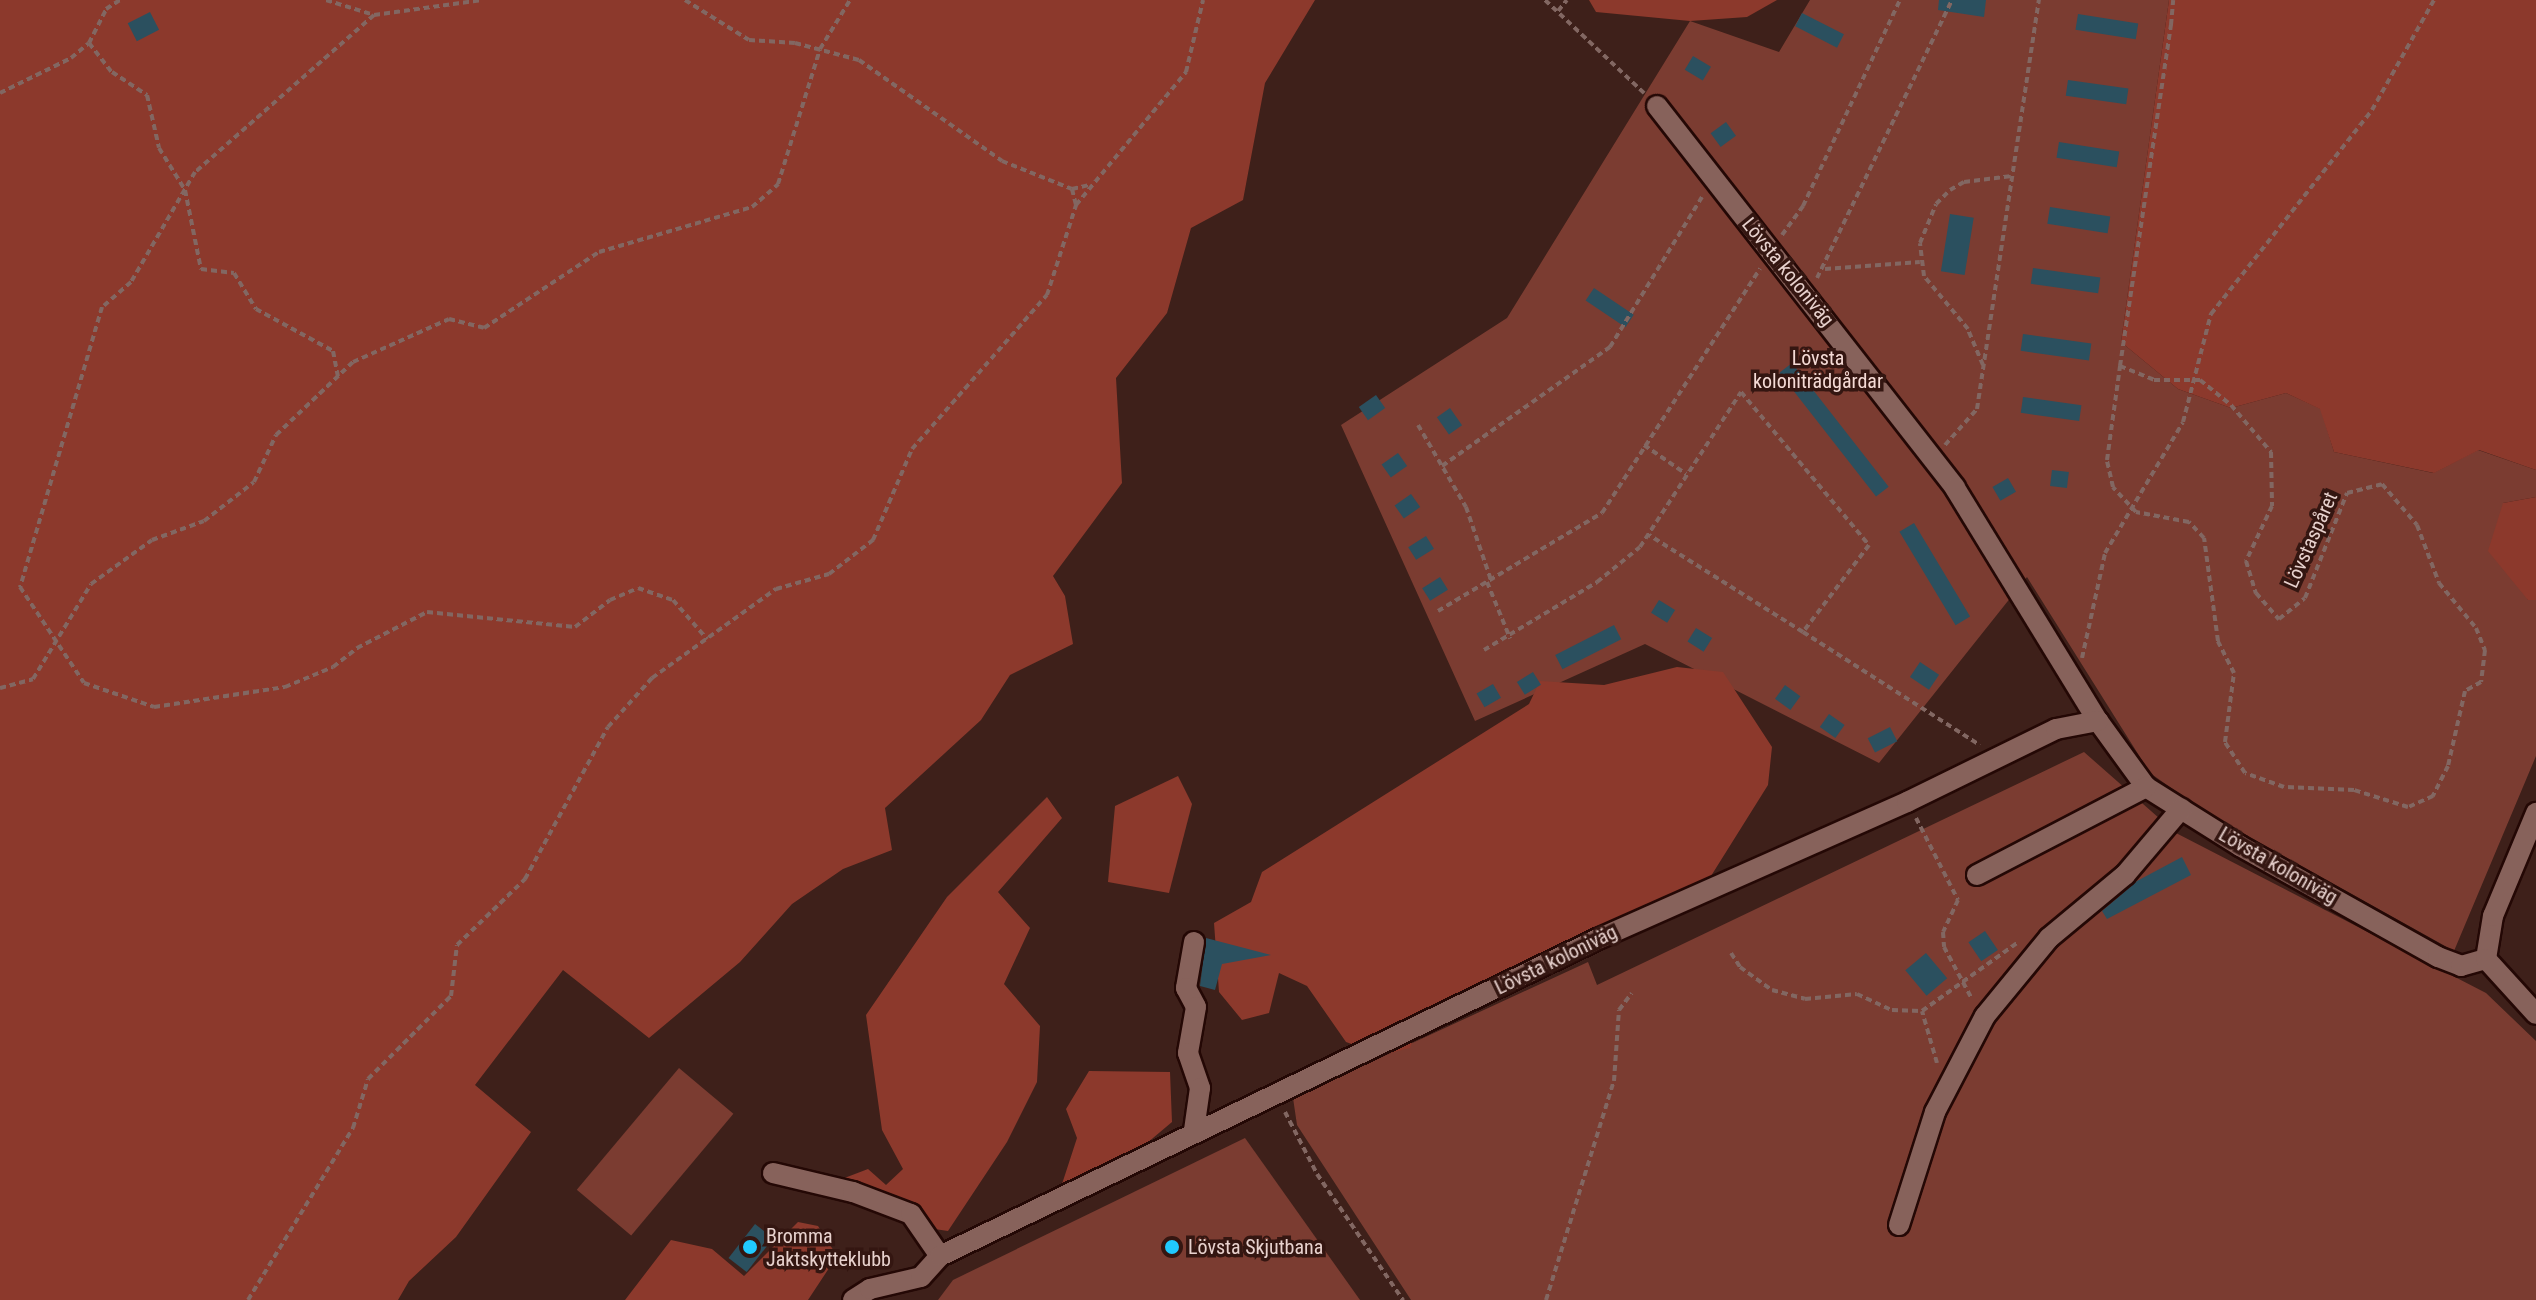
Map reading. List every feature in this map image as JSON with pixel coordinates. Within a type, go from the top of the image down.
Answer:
[{"type":"street","name":"Lövsta koloniväg","points":[[1657,106],[1932,457],[2098,721],[2146,787],[2438,957],[2461,966],[2486,959]]},
{"type":"street","name":"Lövsta koloniväg","points":[[853,1300],[870,1289],[921,1277],[940,1256],[1194,1130],[1276,1095],[1600,938],[2007,761],[2075,722],[2098,721]]},
{"type":"street","points":[[1977,875],[2146,787]]},
{"type":"street","points":[[1899,1225],[1945,1088],[1985,1016],[2049,938],[2125,875],[2181,809]]},
{"type":"street","points":[[2536,813],[2493,916],[2486,959],[2536,1014]]},
{"type":"street","points":[[1801,863],[1813,843]]},
{"type":"street","points":[[1194,942],[1186,988],[1196,1007],[1188,1053],[1200,1088],[1194,1130]]},
{"type":"street","points":[[773,1173],[853,1192],[911,1214],[940,1256]]},
{"type":"path","points":[[0,93],[71,58],[89,43],[106,9],[120,0]]},
{"type":"path","points":[[326,0],[374,15],[482,0]]},
{"type":"path","points":[[685,0],[749,40],[820,49],[859,60],[1002,161],[1072,189],[1092,185]]},
{"type":"path","points":[[0,688],[33,679],[91,584],[152,540],[204,521],[254,482],[276,435],[353,362],[449,319],[484,328],[599,252],[752,207],[778,184],[820,49],[850,0]]},
{"type":"path","points":[[248,1300],[353,1128],[368,1079],[451,996],[457,945],[525,879],[608,727],[652,678],[776,589],[829,574],[873,540],[912,449],[1047,295],[1076,205],[1186,72],[1203,0]]},
{"type":"path","points":[[1545,0],[1657,106]]},
{"type":"path","points":[[1558,11],[1567,0]]},
{"type":"path","points":[[1438,611],[1602,513],[1803,206],[1900,0]]},
{"type":"path","points":[[1805,292],[1825,269],[1952,0]]},
{"type":"path","points":[[1932,457],[1963,429],[1977,409],[2039,0]]},
{"type":"path","points":[[2132,508],[2113,487],[2107,460],[2173,0]]},
{"type":"path","points":[[2077,684],[2105,553],[2183,422],[2211,314],[2372,110],[2434,0]]},
{"type":"path","points":[[374,15],[195,172],[131,282],[102,307],[20,587],[54,643],[84,683],[154,707],[285,687],[333,667],[357,648],[427,612],[575,627],[610,600],[638,588],[673,600],[707,639]]},
{"type":"path","points":[[89,43],[112,72],[147,95],[159,148],[185,190],[201,269],[234,273],[256,309],[333,351],[338,377]]},
{"type":"path","points":[[1984,368],[1968,329],[1924,276],[1920,262],[1925,225],[1950,190],[1964,182],[2012,176]]},
{"type":"path","points":[[1442,466],[1610,347],[1712,180]]},
{"type":"path","points":[[1072,189],[1076,205]]},
{"type":"path","points":[[1825,269],[1920,262]]},
{"type":"path","points":[[2120,366],[2154,380],[2194,380]]},
{"type":"path","name":"Lövstaspåret","points":[[2132,508],[2189,522],[2204,538],[2218,641],[2234,673],[2225,742],[2245,773],[2284,787],[2354,790],[2408,807],[2433,796],[2448,766],[2465,691],[2481,682],[2485,650],[2476,628],[2439,583],[2417,525],[2382,484],[2347,493],[2305,598],[2279,619],[2256,593],[2246,561],[2272,506],[2271,452],[2231,405],[2194,380]]},
{"type":"path","points":[[1484,650],[1510,638],[1597,582],[1649,535],[1741,392],[1869,545],[1803,632]]},
{"type":"path","points":[[1418,425],[1466,507],[1496,604],[1510,638]]},
{"type":"path","points":[[1644,445],[1686,474]]},
{"type":"path","points":[[1649,535],[2007,761]]},
{"type":"path","points":[[1907,802],[1958,900],[1943,932],[1944,947],[1961,984],[1985,1016]]},
{"type":"path","points":[[1731,953],[1740,967],[1772,990],[1805,999],[1857,994],[1892,1010],[1922,1011],[2023,939],[2049,938]]},
{"type":"path","points":[[1546,1300],[1614,1081],[1619,1010],[1632,993]]},
{"type":"path","points":[[1922,1011],[1945,1088]]},
{"type":"path","points":[[1276,1095],[1317,1174],[1403,1300]]},
{"type":"green space","name":"Lövsta koloniträdgårdar","points":[[1810,0],[2169,0],[2121,342],[2178,389],[2231,408],[2286,393],[2321,409],[2334,452],[2433,473],[2478,450],[2536,470],[2536,497],[2503,503],[2528,600],[2536,600],[2536,756],[2454,951],[2208,814],[2150,773],[2027,577],[1879,763],[1645,644],[1475,721],[1341,425],[1507,318],[1690,21],[1779,52]]},
{"type":"green space","points":[[2084,752],[2176,833],[2486,993],[2536,1041],[2536,1300],[1411,1300],[1297,1125],[1293,1098],[1588,962],[1597,985]]},
{"type":"green space","points":[[679,1068],[733,1114],[631,1235],[577,1190]]},
{"type":"green space","name":"Lövsta Skjutbana","points":[[1245,1138],[1360,1300],[938,1300],[953,1280]]},
{"type":"shaded area","points":[[0,0],[1315,0],[1265,83],[1243,200],[1191,228],[1167,313],[1116,378],[1122,483],[1053,576],[1065,596],[1073,644],[1010,675],[981,720],[885,808],[892,850],[843,869],[792,904],[740,962],[649,1038],[563,970],[475,1085],[531,1132],[456,1237],[409,1281],[398,1300],[0,1300]]},
{"type":"shaded area","points":[[1589,0],[1777,0],[1747,17],[1690,21],[1596,12]]},
{"type":"shaded area","points":[[2169,0],[2536,0],[2536,470],[2479,450],[2434,473],[2334,452],[2320,409],[2286,393],[2231,408],[2178,389],[2121,342]]},
{"type":"shaded area","points":[[2536,497],[2536,600],[2528,600],[2488,551],[2503,503]]},
{"type":"shaded area","points":[[1677,667],[1723,672],[1772,747],[1768,785],[1711,876],[1421,1019],[1410,1048],[1382,1055],[1346,1042],[1307,986],[1279,973],[1269,1013],[1242,1020],[1219,992],[1214,923],[1251,902],[1262,872],[1529,704],[1540,681],[1604,685]]},
{"type":"shaded area","points":[[1178,776],[1192,804],[1169,893],[1108,882],[1115,806]]},
{"type":"shaded area","points":[[1047,797],[1062,818],[998,892],[1030,928],[1004,984],[1040,1026],[1037,1082],[1007,1142],[948,1231],[914,1226],[834,1182],[868,1169],[886,1185],[903,1169],[882,1130],[866,1015],[947,897]]},
{"type":"shaded area","points":[[1089,1071],[1170,1072],[1172,1122],[1134,1154],[1062,1184],[1077,1138],[1066,1109]]},
{"type":"shaded area","points":[[798,1222],[818,1226],[837,1256],[808,1300],[625,1300],[671,1240],[712,1249],[744,1276]]},
{"type":"building","points":[[1939,0],[1986,0],[1984,17],[1938,10]]},
{"type":"building","points":[[150,12],[159,30],[137,41],[128,23]]},
{"type":"building","points":[[1802,13],[1844,34],[1837,48],[1795,26]]},
{"type":"building","points":[[2078,14],[2138,24],[2136,39],[2075,30]]},
{"type":"building","points":[[1693,56],[1711,67],[1703,81],[1685,70]]},
{"type":"building","points":[[2068,80],[2128,88],[2126,104],[2066,96]]},
{"type":"building","points":[[1726,122],[1736,136],[1721,147],[1711,133]]},
{"type":"building","points":[[2059,142],[2119,152],[2117,167],[2056,158]]},
{"type":"building","points":[[2050,207],[2110,217],[2108,233],[2047,224]]},
{"type":"building","points":[[1950,214],[1974,218],[1965,275],[1941,271]]},
{"type":"building","points":[[2033,268],[2100,277],[2098,293],[2031,284]]},
{"type":"building","points":[[1594,288],[1634,315],[1625,327],[1586,300]]},
{"type":"building","points":[[2023,334],[2091,344],[2089,360],[2021,351]]},
{"type":"building","points":[[1792,363],[1889,487],[1876,497],[1779,373]]},
{"type":"building","points":[[1376,395],[1385,408],[1368,420],[1359,407]]},
{"type":"building","points":[[2023,397],[2081,405],[2079,421],[2021,413]]},
{"type":"building","points":[[1450,408],[1462,425],[1449,434],[1437,417]]},
{"type":"building","points":[[1398,453],[1407,466],[1391,478],[1382,464]]},
{"type":"building","points":[[2052,470],[2069,472],[2067,488],[2050,486]]},
{"type":"building","points":[[2008,478],[2016,492],[2000,501],[1992,487]]},
{"type":"building","points":[[1411,494],[1420,507],[1404,519],[1395,505]]},
{"type":"building","points":[[1914,523],[1970,616],[1956,625],[1899,532]]},
{"type":"building","points":[[1426,536],[1434,549],[1416,560],[1408,547]]},
{"type":"building","points":[[1440,577],[1448,590],[1430,601],[1422,588]]},
{"type":"building","points":[[1659,600],[1675,610],[1667,623],[1651,613]]},
{"type":"building","points":[[1614,625],[1621,639],[1562,669],[1555,655]]},
{"type":"building","points":[[1696,628],[1712,638],[1704,652],[1688,642]]},
{"type":"building","points":[[1920,662],[1939,675],[1929,690],[1910,677]]},
{"type":"building","points":[[1533,672],[1541,685],[1525,695],[1517,682]]},
{"type":"building","points":[[1493,684],[1501,698],[1485,707],[1477,694]]},
{"type":"building","points":[[1785,685],[1800,696],[1790,710],[1775,699]]},
{"type":"building","points":[[1829,714],[1845,725],[1835,738],[1820,727]]},
{"type":"building","points":[[1890,727],[1897,741],[1875,753],[1868,738]]},
{"type":"building","points":[[2182,857],[2191,875],[2107,919],[2102,911],[2137,881]]},
{"type":"building","points":[[1985,931],[1998,950],[1981,961],[1968,942]]},
{"type":"building","points":[[1206,938],[1271,955],[1222,964],[1215,990],[1200,986]]},
{"type":"building","points":[[1926,953],[1947,978],[1927,996],[1905,970]]},
{"type":"building","name":"Bromma Jaktskytteklubb","points":[[755,1224],[773,1238],[747,1272],[729,1258]]},
{"type":"place","name":"Bromma Jaktskytteklubb","points":[[750,1247]]},
{"type":"place","name":"Lövsta Skjutbana","points":[[1172,1247]]}]
